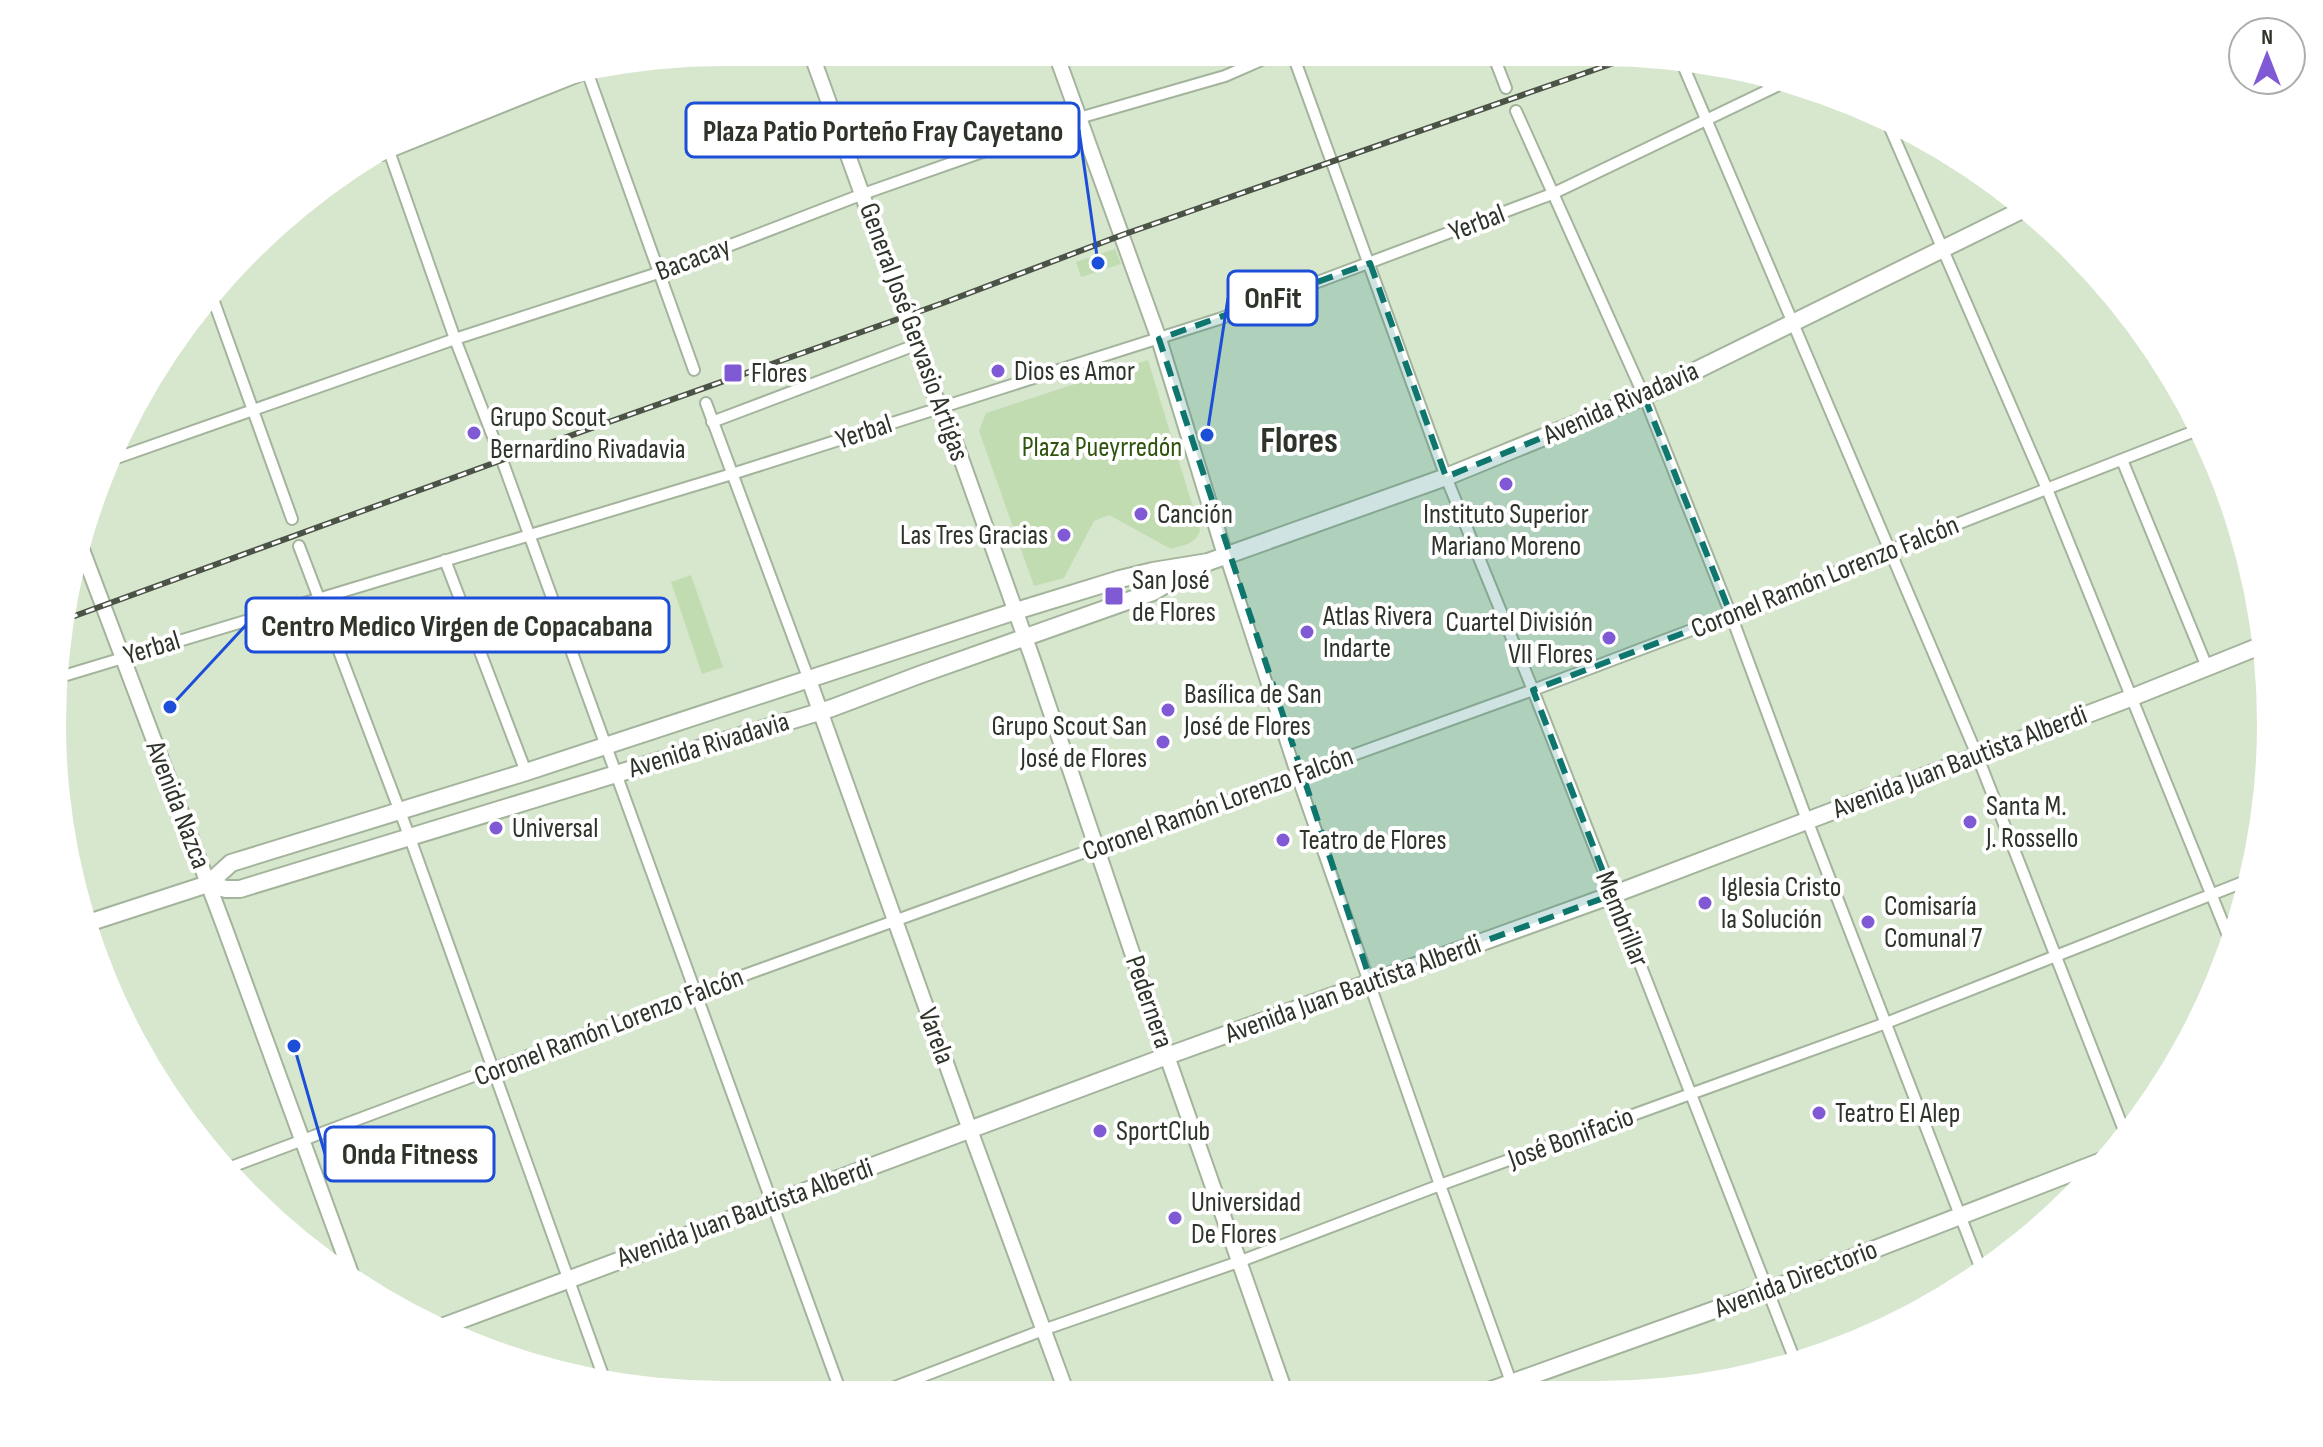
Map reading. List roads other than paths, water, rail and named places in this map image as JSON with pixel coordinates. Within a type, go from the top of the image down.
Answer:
[{"type":"main road","name":"Avenida Rivadavia","points":[[96,920],[208,884],[231,863],[526,772],[1016,611],[1142,574],[1200,564],[1446,477],[1644,396],[2014,214]]},
{"type":"main road","name":"Avenida Rivadavia","points":[[208,884],[240,889],[819,711],[1153,592],[1200,564]]},
{"type":"main road","name":"Avenida Juan Bautista Alberdi","points":[[454,1322],[1167,1056],[1612,895],[2252,649]]},
{"type":"main road","name":"Avenida Directorio","points":[[1531,1381],[2083,1168]]},
{"type":"street","name":"General José Gervasio Artigas","points":[[816,66],[1016,611]]},
{"type":"street","points":[[1060,66],[1159,339],[1297,776],[1510,1381]]},
{"type":"street","name":"Bacacay","points":[[124,456],[455,339],[658,273],[863,194],[1079,118],[1225,76],[1248,66]]},
{"type":"street","name":"Membrillar","points":[[1297,66],[1446,477],[1693,1095],[1792,1352]]},
{"type":"street","points":[[1497,66],[1506,88]]},
{"type":"street","points":[[1686,72],[1977,755],[2121,1124]]},
{"type":"street","points":[[590,80],[694,370]]},
{"type":"street","name":"Yerbal","points":[[68,675],[732,474],[1219,319],[1552,194],[1772,88]]},
{"type":"street","points":[[430,136],[534,94]]},
{"type":"street","points":[[1516,111],[1644,396],[1978,1261]]},
{"type":"street","points":[[1893,136],[2047,489],[2225,927]]},
{"type":"street","points":[[391,157],[837,1381]]},
{"type":"street","points":[[216,306],[292,519]]},
{"type":"street","points":[[712,422],[918,344]]},
{"type":"street","points":[[706,403],[809,680]]},
{"type":"street","name":"Coronel Ramón Lorenzo Falcón","points":[[237,1165],[695,993],[1533,690],[2189,433]]},
{"type":"street","points":[[2122,460],[2207,667]]},
{"type":"street","points":[[299,546],[400,810],[601,1369]]},
{"type":"street","points":[[445,560],[526,772]]},
{"type":"street","name":"Avenida Nazca","points":[[84,571],[122,658],[208,884],[347,1262]]},
{"type":"street","name":"Pedernera","points":[[1016,611],[1281,1381]]},
{"type":"street","name":"Varela","points":[[809,680],[1062,1381]]},
{"type":"street","name":"José Bonifacio","points":[[910,1381],[1886,1023],[2237,884]]},
{"type":"railway","points":[[76,616],[943,303],[1122,235],[1605,66]]},
{"type":"place","name":"Plaza Patio Porteño Fray Cayetano","points":[[1098,263]]},
{"type":"place","name":"Dios es Amor","points":[[998,371]]},
{"type":"place","name":"Flores","points":[[733,373]]},
{"type":"place","name":"Grupo Scout Bernardino Rivadavia","points":[[474,433]]},
{"type":"place","name":"OnFit","points":[[1207,435]]},
{"type":"place","name":"Instituto Superior Mariano Moreno","points":[[1506,484]]},
{"type":"place","name":"Canción","points":[[1141,514]]},
{"type":"place","name":"Las Tres Gracias","points":[[1064,535]]},
{"type":"place","name":"San José de Flores","points":[[1114,596]]},
{"type":"place","name":"Atlas Rivera Indarte","points":[[1307,632]]},
{"type":"place","name":"Cuartel División VII Flores","points":[[1609,638]]},
{"type":"place","name":"Centro Medico Virgen de Copacabana","points":[[170,707]]},
{"type":"place","name":"Basílica de San José de Flores","points":[[1168,710]]},
{"type":"place","name":"Grupo Scout San José de Flores","points":[[1163,742]]},
{"type":"place","name":"Santa M. J. Rossello","points":[[1970,822]]},
{"type":"place","name":"Universal","points":[[496,828]]},
{"type":"place","name":"Teatro de Flores","points":[[1283,840]]},
{"type":"place","name":"Iglesia Cristo la Solución","points":[[1705,903]]},
{"type":"place","name":"Comisaría Comunal 7","points":[[1868,922]]},
{"type":"place","name":"Onda Fitness","points":[[294,1046]]},
{"type":"place","name":"Teatro El Alep","points":[[1819,1113]]},
{"type":"place","name":"SportClub","points":[[1100,1131]]},
{"type":"place","name":"Universidad De Flores","points":[[1175,1218]]},
{"type":"district","name":"Flores","points":[[1299,441]]},
{"type":"park label","name":"Plaza Pueyrredón","points":[[1102,447]]}]
